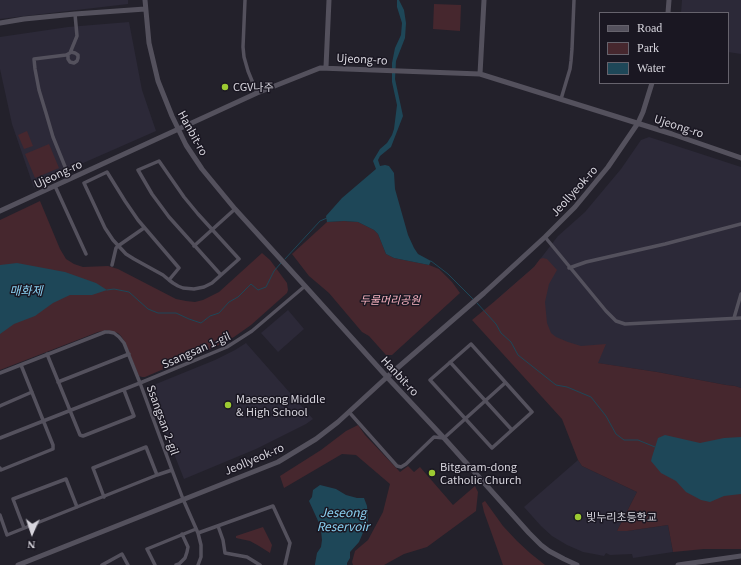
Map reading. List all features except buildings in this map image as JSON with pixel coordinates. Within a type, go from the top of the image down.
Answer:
[{"type":"street","name":"Hanbit-ro","points":[[145,0],[151,52],[158,81],[166,104],[178,129],[202,169],[235,209],[444,438],[522,526],[549,551],[577,565]]},
{"type":"street","points":[[245,0],[244,57],[257,93]]},
{"type":"street","points":[[326,67],[329,0]]},
{"type":"street","points":[[480,74],[484,0]]},
{"type":"street","points":[[561,99],[570,70],[574,0]]},
{"type":"street","points":[[668,12],[669,0]]},
{"type":"street","points":[[0,23],[75,14],[145,9]]},
{"type":"street","points":[[70,179],[53,137],[39,90],[34,59],[70,53],[76,36],[75,14]]},
{"type":"street","name":"Ujeong-ro","points":[[0,211],[257,93],[310,71],[326,67],[480,74],[638,123],[741,158]]},
{"type":"street","name":"Jeollyeok-ro","points":[[18,565],[278,462],[316,439],[349,412],[484,293],[575,207],[608,168],[638,123],[652,84]]},
{"type":"street","points":[[169,280],[179,268],[144,228],[125,201],[108,172],[84,183],[105,228],[118,246],[130,257],[163,275],[169,280],[183,288],[199,289],[209,285],[221,275],[239,259],[184,197],[159,161],[138,170],[148,189],[160,206],[221,275]]},
{"type":"street","points":[[54,186],[86,254]]},
{"type":"street","points":[[194,246],[235,209]]},
{"type":"street","points":[[569,268],[586,262],[665,244],[741,224]]},
{"type":"street","points":[[112,264],[116,248],[144,228]]},
{"type":"street","points":[[545,237],[569,268],[616,321],[625,324],[741,318]]},
{"type":"street","name":"Ssangsan 1-gil","points":[[0,438],[124,390],[218,351],[236,342],[262,324],[305,286]]},
{"type":"street","points":[[734,318],[741,294]]},
{"type":"street","name":"Ssangsan 2-gil","points":[[0,515],[8,535],[172,470],[140,383],[124,343],[119,337],[114,333],[105,332],[47,354]]},
{"type":"street","name":"Hanbit-ro","points":[[471,344],[505,383],[532,412],[492,448],[430,380],[471,344]]},
{"type":"street","points":[[0,373],[47,354],[80,435],[83,436],[134,416],[124,390]]},
{"type":"street","points":[[58,382],[128,354]]},
{"type":"street","points":[[450,362],[512,430]]},
{"type":"street","points":[[0,468],[1,470],[53,449],[53,445],[44,421],[21,365]]},
{"type":"street","points":[[349,412],[399,467],[406,464],[434,437],[444,438],[505,383]]},
{"type":"street","points":[[0,406],[32,392]]},
{"type":"street","points":[[104,497],[93,468],[146,448],[157,475]]},
{"type":"street","points":[[172,470],[197,531],[201,545],[201,557],[198,565]]},
{"type":"street","points":[[24,528],[13,499],[66,479],[77,507]]},
{"type":"street","points":[[155,565],[147,549],[182,534],[218,526],[273,506],[290,543],[285,565]]},
{"type":"street","points":[[218,526],[223,540],[225,553],[247,557],[260,565]]},
{"type":"street","points":[[176,565],[185,558],[188,548],[182,534]]},
{"type":"street","points":[[102,565],[122,554],[128,565]]},
{"type":"street","points":[[678,565],[741,556]]},
{"type":"shaded area","points":[[0,0],[128,0],[128,4],[0,19]]},
{"type":"shaded area","points":[[682,0],[741,0],[741,54],[729,52],[729,12],[681,12]]},
{"type":"shaded area","points":[[129,22],[142,90],[156,131],[40,182],[34,188],[12,124],[0,69],[0,37],[68,27]]},
{"type":"shaded area","points":[[649,137],[741,167],[741,388],[657,372],[557,357],[495,301],[534,267],[558,236],[585,212],[621,169],[641,140]]},
{"type":"shaded area","points":[[288,310],[304,329],[278,352],[261,333]]},
{"type":"shaded area","name":"Maeseong Middle & High School","points":[[246,343],[313,419],[256,449],[184,479],[149,391],[151,386],[215,360]]},
{"type":"shaded area","name":"빛누리초등학교","points":[[578,460],[582,466],[637,492],[617,531],[668,525],[673,552],[633,558],[632,554],[610,555],[606,553],[604,556],[583,552],[552,536],[541,526],[524,507]]},
{"type":"green space","points":[[434,4],[461,5],[460,31],[433,29]]},
{"type":"green space","points":[[27,131],[33,146],[24,149],[18,135]]},
{"type":"green space","points":[[49,144],[59,168],[35,178],[25,154]]},
{"type":"green space","points":[[40,201],[60,249],[66,259],[74,264],[83,267],[108,266],[118,269],[176,299],[195,302],[203,300],[219,292],[262,253],[270,260],[287,283],[287,293],[251,325],[234,337],[217,346],[145,377],[139,376],[121,336],[118,333],[107,330],[98,332],[0,370],[0,220]]},
{"type":"green space","name":"두물머리공원","points":[[327,222],[358,222],[374,230],[378,234],[386,254],[394,258],[429,265],[439,269],[452,282],[460,293],[392,355],[386,355],[369,336],[362,332],[329,293],[309,276],[292,254]]},
{"type":"green space","points":[[540,259],[547,259],[557,270],[549,284],[545,302],[547,323],[551,333],[556,337],[581,346],[606,344],[598,363],[657,372],[741,388],[741,549],[704,549],[673,552],[668,525],[617,531],[637,492],[582,466],[578,460],[562,419],[472,320],[534,267]]},
{"type":"green space","points":[[358,425],[365,435],[400,472],[408,466],[414,472],[420,467],[453,505],[475,486],[478,492],[476,511],[427,547],[404,554],[384,565],[353,565],[352,562],[355,551],[368,540],[383,512],[390,484],[356,455],[342,454],[284,488],[280,476],[321,450],[346,431]]},
{"type":"green space","points":[[485,501],[503,526],[517,541],[545,565],[503,565],[484,512],[482,503]]},
{"type":"green space","points":[[263,527],[272,545],[270,553],[250,541],[236,538],[236,536]]},
{"type":"water","points":[[397,0],[399,0],[404,10],[406,23],[405,38],[396,61],[395,79],[403,116],[391,147],[380,156],[378,160],[380,166],[389,166],[394,173],[395,189],[408,235],[418,254],[431,261],[429,265],[394,258],[386,254],[378,234],[374,230],[358,222],[327,222],[326,216],[342,198],[376,169],[373,161],[380,149],[387,143],[394,129],[397,105],[392,82],[392,63],[395,48],[401,35],[402,23],[397,7]]},
{"type":"water","name":"매화제","points":[[17,263],[65,272],[96,283],[107,290],[92,295],[70,295],[53,303],[35,316],[14,324],[0,334],[0,265]]},
{"type":"water","points":[[665,435],[700,443],[724,438],[741,437],[741,494],[724,496],[710,502],[701,500],[686,492],[676,481],[661,473],[651,461],[658,438]]},
{"type":"water","name":"Jeseong Reservoir","points":[[320,485],[336,489],[346,495],[364,498],[367,506],[368,521],[359,542],[350,552],[350,558],[347,565],[315,565],[317,553],[321,547],[322,540],[319,523],[309,501],[312,497],[313,490]]},
{"type":"waterway","points":[[285,259],[320,221],[327,218]]},
{"type":"waterway","points":[[431,261],[448,274],[473,299]]},
{"type":"waterway","points":[[107,290],[114,289],[129,292],[148,309],[158,313],[176,313],[201,323],[210,316],[219,313],[229,302],[238,297],[251,284],[258,290],[266,287],[274,271],[281,263]]},
{"type":"waterway","points":[[477,303],[496,324],[501,333],[511,342],[518,355],[556,385],[567,387],[591,397],[606,416],[616,434],[624,440],[638,440],[655,447]]},
{"type":"place","name":"CGV나주","points":[[225,87]]},
{"type":"place","name":"Maeseong Middle & High School","points":[[228,405]]},
{"type":"place","name":"Bitgaram-dong Catholic Church","points":[[432,473]]},
{"type":"place","name":"빛누리초등학교","points":[[578,517]]}]
